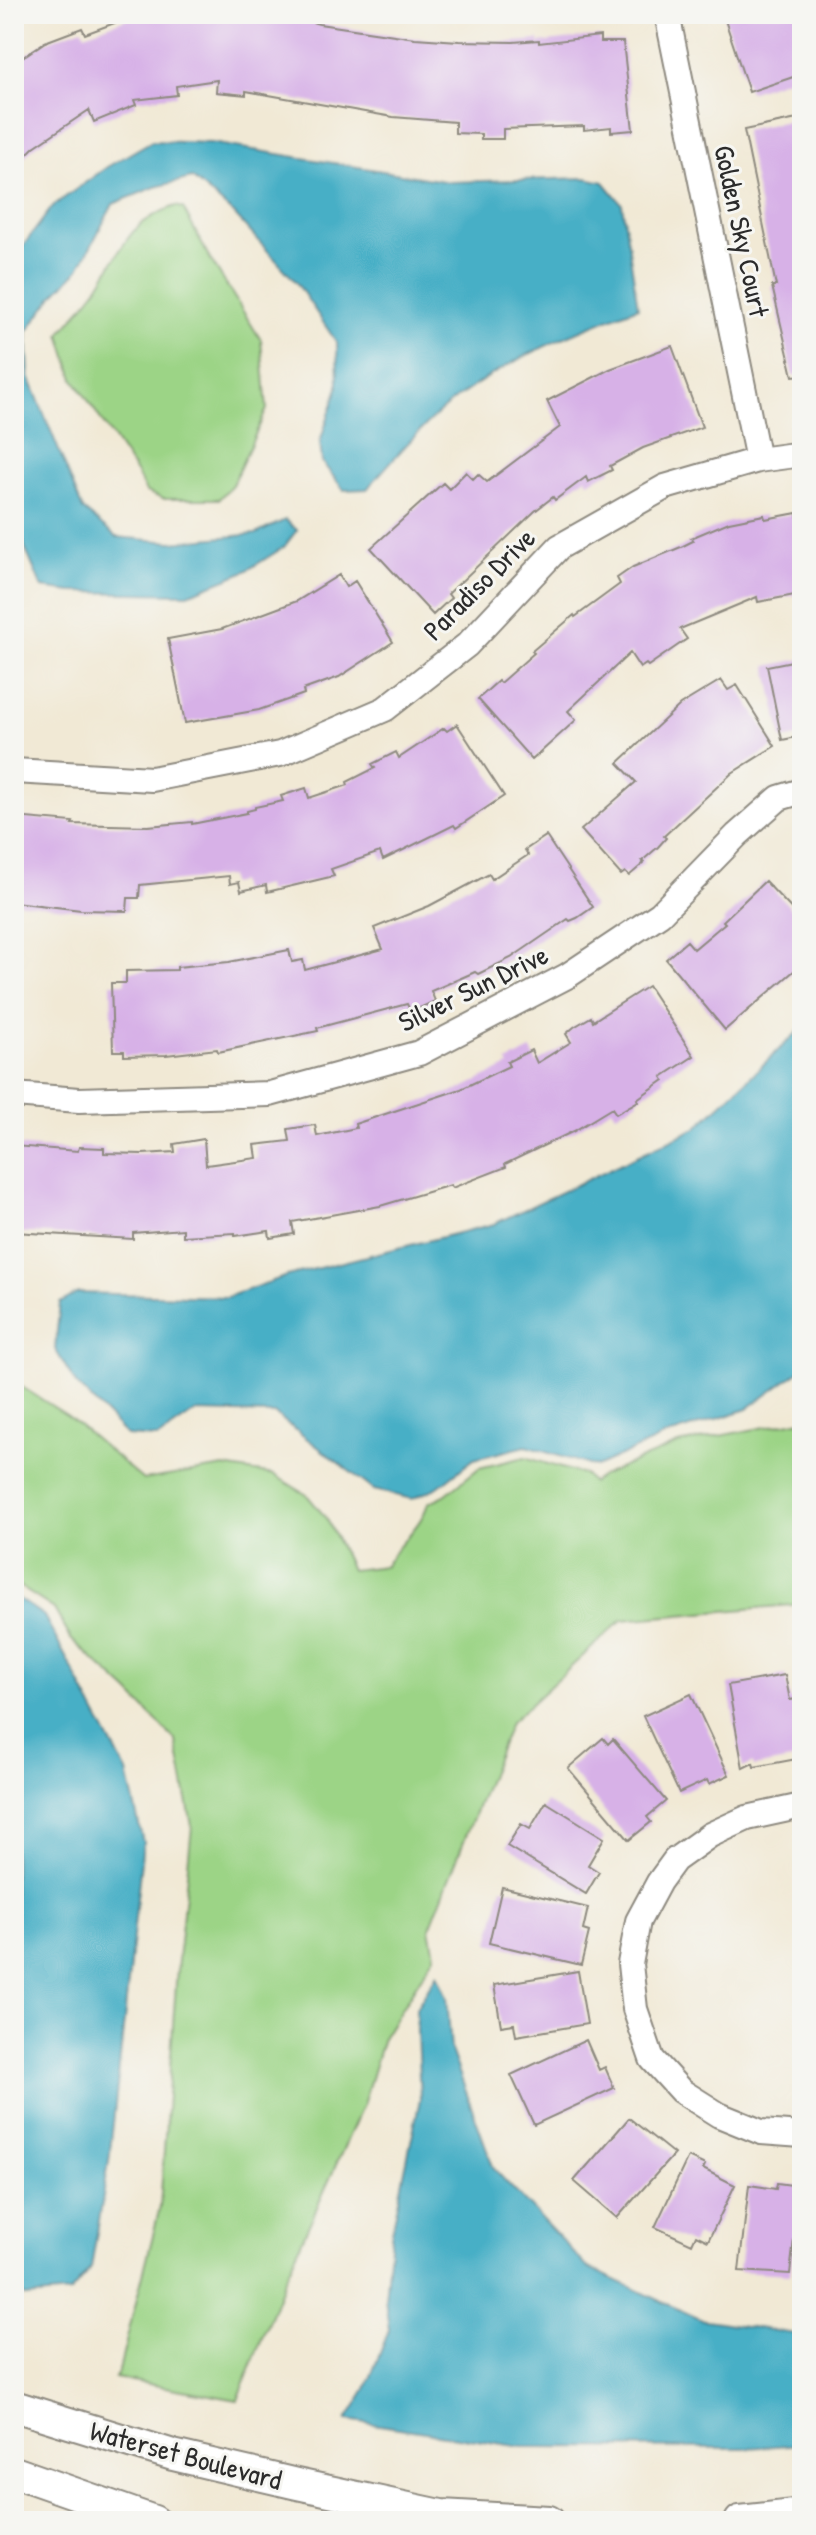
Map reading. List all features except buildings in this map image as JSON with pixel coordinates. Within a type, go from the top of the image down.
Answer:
[{"type":"street","name":"Golden Sky Court","points":[[667,14],[758,460]]},
{"type":"street","name":"Paradiso Drive","points":[[14,771],[152,779],[280,754],[385,709],[467,645],[559,547],[665,487],[758,460],[802,454]]},
{"type":"street","name":"Silver Sun Drive","points":[[14,1095],[79,1100],[270,1094],[419,1053],[567,976],[660,914],[747,825],[779,798],[802,791]]},
{"type":"street","points":[[801,1812],[747,1818],[710,1835],[675,1860],[638,1921],[630,1964],[635,2009],[652,2059],[681,2091],[719,2115],[761,2132],[802,2135]]},
{"type":"street","name":"Waterset Boulevard","points":[[14,2406],[173,2455],[441,2515],[549,2521]]},
{"type":"street","points":[[14,2472],[154,2521]]},
{"type":"street","points":[[740,2521],[802,2514]]},
{"type":"green space","points":[[176,206],[183,208],[209,257],[261,340],[267,409],[232,485],[219,499],[163,499],[146,492],[74,379],[60,334],[96,290],[135,230],[159,213]]},
{"type":"green space","points":[[14,1382],[68,1416],[143,1480],[224,1467],[274,1475],[307,1495],[327,1519],[351,1570],[385,1566],[420,1520],[428,1503],[445,1495],[479,1468],[525,1457],[585,1475],[592,1483],[601,1476],[678,1444],[802,1420],[802,1604],[622,1620],[510,1723],[430,1928],[435,1955],[383,2038],[363,2105],[286,2276],[238,2400],[115,2378],[160,2207],[177,1970],[192,1826],[176,1741],[71,1639],[54,1609],[14,1583]]},
{"type":"water","points":[[152,141],[211,143],[450,182],[586,178],[604,182],[622,204],[638,307],[544,346],[499,370],[434,417],[367,489],[344,490],[322,462],[320,442],[338,387],[337,343],[296,282],[234,214],[192,178],[155,187],[113,204],[79,269],[53,296],[27,332],[29,377],[83,510],[116,537],[172,542],[256,534],[285,520],[297,530],[284,547],[246,571],[188,594],[72,592],[42,588],[25,548],[14,498],[14,258],[53,206],[107,167]]},
{"type":"water","points":[[802,1028],[802,1369],[747,1409],[663,1437],[596,1467],[526,1446],[474,1459],[438,1487],[412,1499],[374,1490],[275,1414],[195,1412],[158,1438],[127,1436],[76,1384],[55,1349],[60,1303],[78,1293],[227,1297],[287,1276],[494,1224],[696,1128]]},
{"type":"water","points":[[14,1596],[44,1616],[127,1772],[143,1842],[109,2161],[91,2268],[70,2293],[27,2297],[14,2291]]},
{"type":"water","points":[[437,1974],[447,1997],[451,2050],[494,2169],[587,2267],[700,2319],[802,2335],[802,2444],[747,2448],[522,2447],[347,2420],[366,2389],[389,2330],[385,2299],[391,2236],[420,2099],[416,2008]]}]
